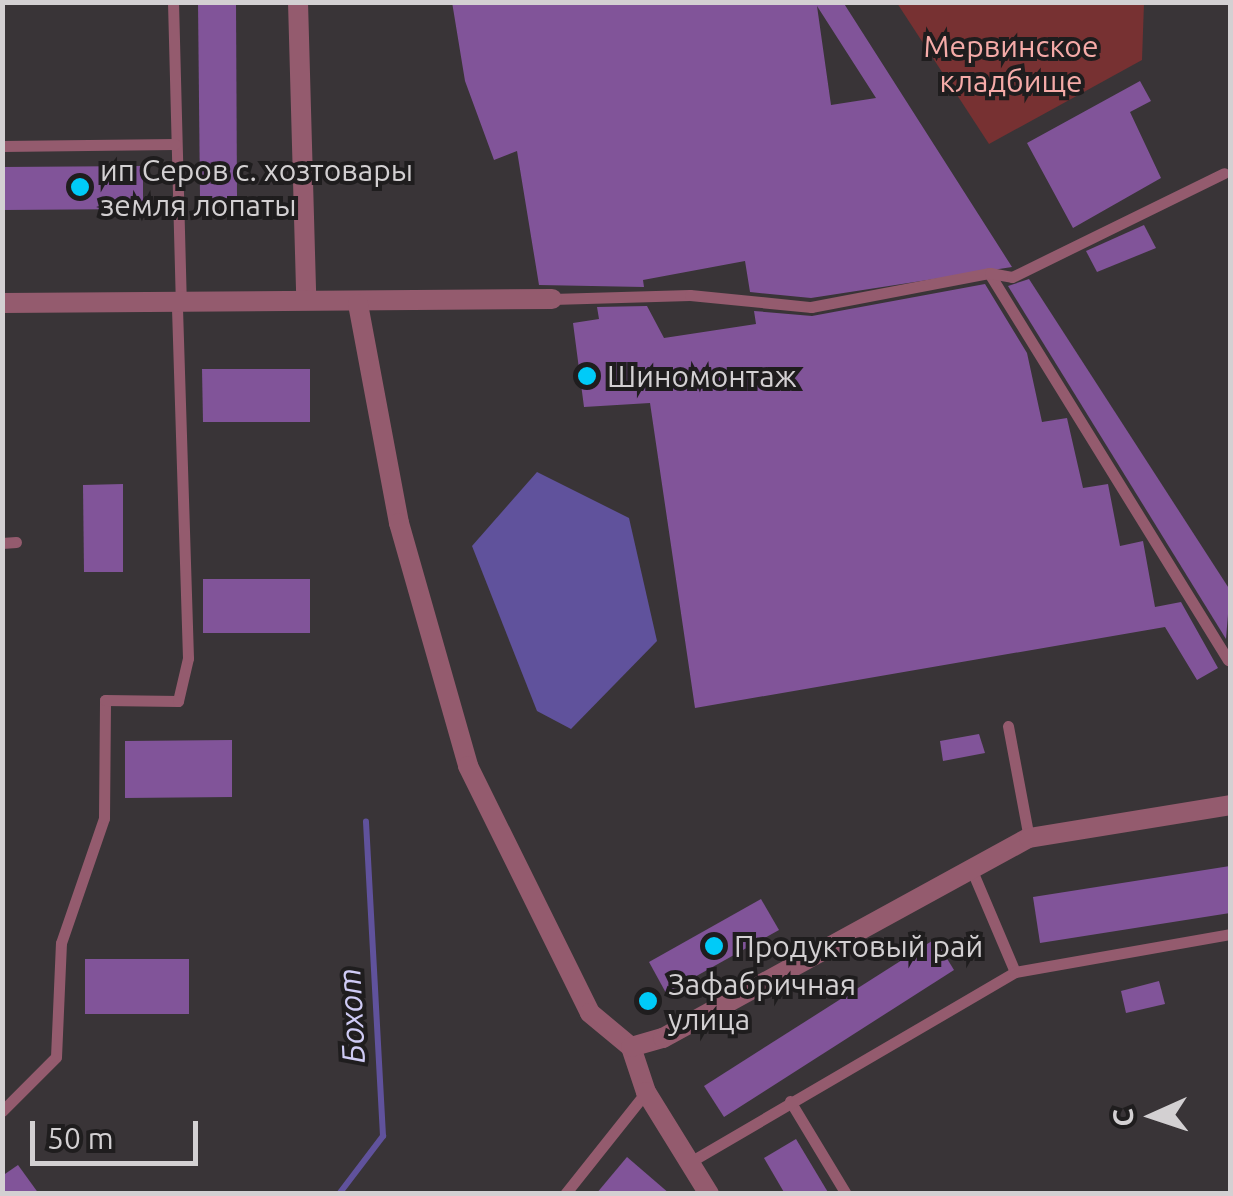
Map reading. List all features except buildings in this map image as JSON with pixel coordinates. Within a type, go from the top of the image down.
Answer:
[{"type":"street","points":[[298,2],[306,295]]},
{"type":"street","points":[[2,302],[306,295],[358,304],[552,298]]},
{"type":"street","points":[[358,304],[399,524],[468,766],[590,1013],[631,1047],[646,1092],[709,1194]]},
{"type":"street","points":[[631,1047],[664,1038],[969,864],[1029,838],[1230,805]]},
{"type":"lane","points":[[2,1111],[56,1058],[60,943],[104,818],[105,700],[178,701],[188,658],[174,2]]},
{"type":"lane","points":[[2,146],[175,144]]},
{"type":"lane","points":[[552,298],[690,295],[811,307],[989,273],[1012,277],[1224,174]]},
{"type":"lane","points":[[989,273],[1228,660]]},
{"type":"lane","points":[[1008,726],[1029,838]]},
{"type":"lane","points":[[969,864],[1015,972]]},
{"type":"lane","points":[[690,1162],[1015,972],[1230,934]]},
{"type":"lane","points":[[565,1194],[646,1092]]},
{"type":"lane","points":[[790,1101],[846,1194]]},
{"type":"green space","name":"Мервинское кладбище","points":[[897,3],[1144,3],[1142,60],[989,144]]},
{"type":"shaded area","points":[[537,472],[629,518],[657,641],[571,729],[537,711],[472,546]]},
{"type":"waterway","name":"Бохот","points":[[339,1194],[383,1136],[366,821]]},
{"type":"place","name":"ип Серов с. хозтовары земля лопаты","points":[[80,187]]},
{"type":"place","name":"Шиномонтаж","points":[[587,376]]},
{"type":"place","name":"Продуктовый рай","points":[[714,946]]},
{"type":"place","name":"Зафабричная улица","points":[[648,1001]]}]
